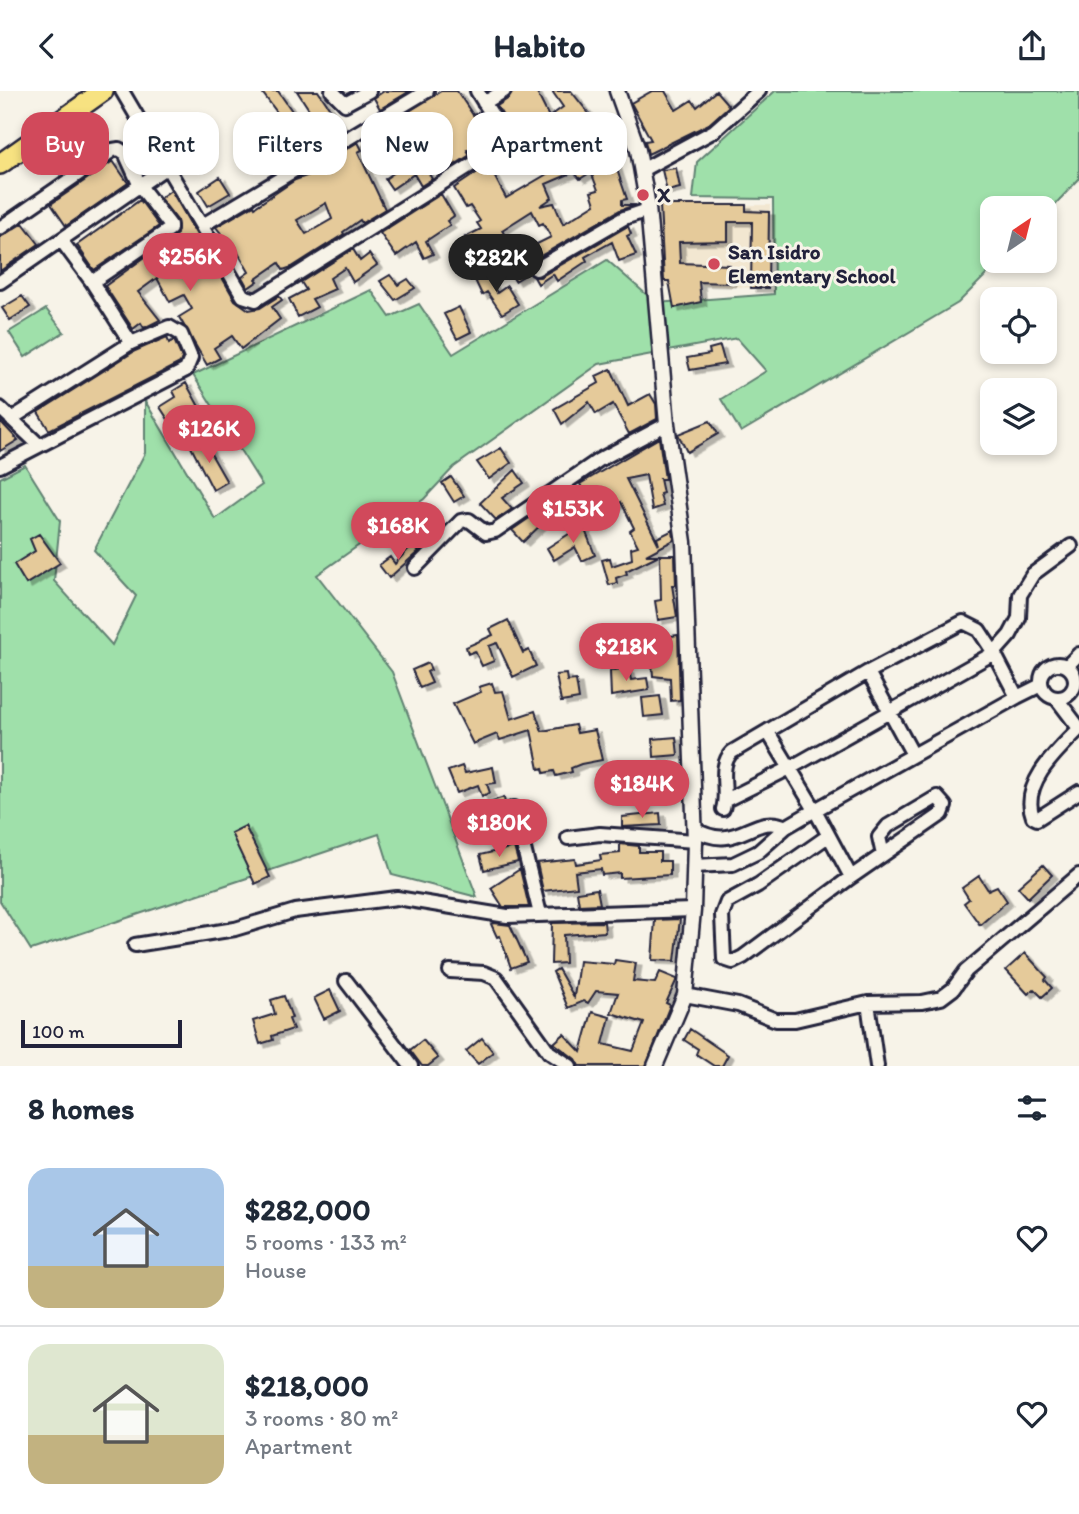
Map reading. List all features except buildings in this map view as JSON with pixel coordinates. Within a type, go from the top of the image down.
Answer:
[{"type":"main road","points":[[0,164],[103,91]]},
{"type":"street","points":[[122,91],[135,112]]},
{"type":"street","points":[[332,91],[337,99],[345,104],[369,91]]},
{"type":"street","points":[[203,225],[427,91]]},
{"type":"street","points":[[173,175],[243,296],[256,300],[503,145],[507,139],[477,91]]},
{"type":"street","points":[[484,103],[504,91]]},
{"type":"street","points":[[617,91],[638,150],[648,210],[667,424],[684,542],[695,866],[694,910],[685,995],[655,1066]]},
{"type":"street","points":[[642,170],[714,131],[759,91]]},
{"type":"street","points":[[0,227],[113,150],[125,153],[140,186],[170,225],[170,229],[92,282]]},
{"type":"street","points":[[0,282],[155,175]]},
{"type":"street","points":[[536,269],[624,218],[648,210]]},
{"type":"street","points":[[61,240],[92,282],[131,344]]},
{"type":"street","points":[[0,466],[186,370],[191,364],[181,334],[169,327],[131,344],[11,419]]},
{"type":"street","points":[[0,408],[40,445]]},
{"type":"street","points":[[415,568],[461,521],[469,520],[486,533],[495,531],[599,460],[667,424]]},
{"type":"street","points":[[1017,697],[993,653],[979,630],[963,622],[868,672],[727,757],[724,764],[724,805],[993,653],[1010,635],[1019,618],[1020,595],[1034,574],[1071,546]]},
{"type":"street","points":[[1067,666],[1079,654]]},
{"type":"street","points":[[1057,699],[1068,696],[1075,687],[1074,675],[1067,666],[1058,664],[1048,667],[1042,675],[1041,685],[1046,694],[1057,699],[1079,728],[1050,758],[1041,772],[1031,800],[1032,817],[1037,819],[1079,792]]},
{"type":"street","points":[[868,672],[912,753]]},
{"type":"street","points":[[695,866],[733,865],[758,852],[786,827],[912,753],[1041,685]]},
{"type":"street","points":[[768,732],[851,877]]},
{"type":"street","points":[[828,836],[758,885],[727,902],[722,915],[724,959],[733,962],[743,957],[942,814],[945,806],[943,800],[937,797],[888,826],[879,838],[883,855]]},
{"type":"street","points":[[514,808],[540,914]]},
{"type":"street","points":[[568,838],[600,834],[694,835],[724,840],[770,822],[786,827]]},
{"type":"street","points":[[685,995],[738,1005],[776,1020],[795,1020],[868,1003],[922,1002],[941,998],[953,989],[974,964],[1079,875]]},
{"type":"street","points":[[135,945],[235,929],[296,911],[397,898],[507,916],[694,910]]},
{"type":"street","points":[[450,971],[484,973],[496,978],[549,1052],[570,1066]]},
{"type":"street","points":[[346,981],[411,1066]]},
{"type":"street","points":[[868,1003],[877,1066]]},
{"type":"shaded area","name":"San Isidro Elementary School","points":[[657,205],[770,205],[769,289],[686,284],[658,286]]},
{"type":"green space","points":[[775,91],[1079,91],[1079,179],[1057,202],[1057,196],[980,196],[980,273],[988,273],[958,303],[741,432],[721,399],[766,371],[737,338],[599,364],[454,467],[424,499],[317,575],[392,672],[477,897],[392,875],[379,834],[31,950],[0,901],[0,478],[25,465],[60,521],[54,581],[112,645],[136,596],[94,550],[145,453],[145,401],[215,519],[262,485],[193,375],[371,290],[390,317],[419,304],[453,354],[607,260],[656,303],[774,294],[773,199],[693,198],[697,162]]},
{"type":"green space","points":[[46,309],[64,332],[25,357],[9,332]]},
{"type":"place","name":"X","points":[[643,195]]},
{"type":"place","name":"San Isidro Elementary School","points":[[714,264]]}]
